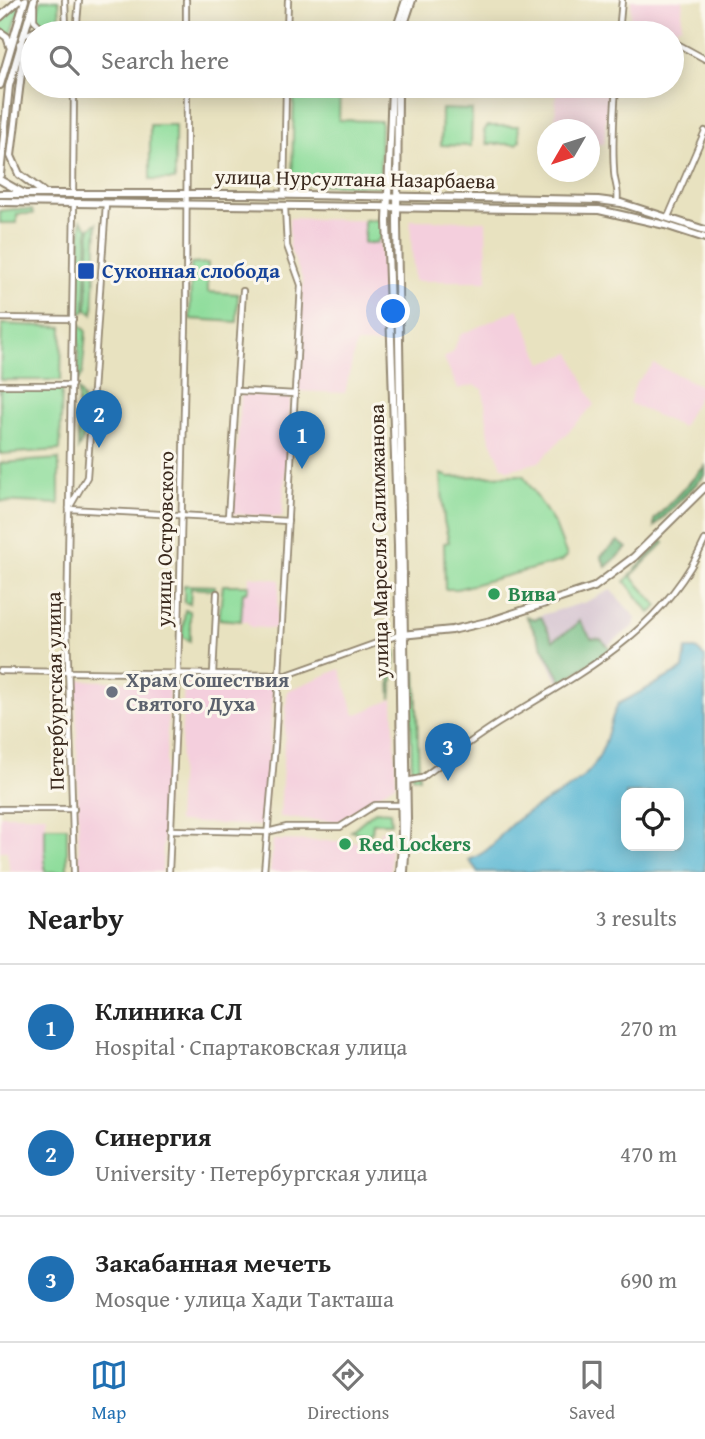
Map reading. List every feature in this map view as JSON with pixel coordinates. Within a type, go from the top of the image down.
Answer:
[{"type":"main road","points":[[0,17],[19,0]]},
{"type":"main road","points":[[0,85],[26,0]]},
{"type":"main road","points":[[27,21],[34,0]]},
{"type":"main road","points":[[399,21],[406,0]]},
{"type":"main road","points":[[405,21],[412,0]]},
{"type":"main road","points":[[0,32],[9,40],[10,50]]},
{"type":"main road","points":[[21,37],[3,120],[0,178],[25,193]]},
{"type":"main road","points":[[20,40],[21,46]]},
{"type":"main road","points":[[21,74],[11,156],[19,174],[45,193]]},
{"type":"main road","name":"улица Марселя Салимжанова","points":[[392,98],[387,209],[402,635],[402,872]]},
{"type":"main road","points":[[398,98],[402,635],[407,780],[402,872]]},
{"type":"main road","name":"улица Нурсултана Назарбаева","points":[[0,194],[388,196],[617,203],[705,230]]},
{"type":"main road","name":"улица Нурсултана Назарбаева","points":[[0,202],[599,210],[665,225],[705,238]]},
{"type":"main road","points":[[402,635],[452,630],[491,621],[594,587],[627,563],[705,487]]},
{"type":"street","points":[[34,0],[35,21]]},
{"type":"street","points":[[65,0],[66,21]]},
{"type":"street","points":[[77,21],[79,0]]},
{"type":"street","points":[[186,0],[186,21]]},
{"type":"street","points":[[287,21],[288,0]]},
{"type":"street","points":[[620,21],[622,0]]},
{"type":"street","points":[[684,48],[705,59]]},
{"type":"street","points":[[73,193],[74,98]]},
{"type":"street","name":"улица Островского","points":[[169,872],[182,515],[187,98]]},
{"type":"street","points":[[284,195],[286,98]]},
{"type":"street","points":[[615,98],[614,175],[620,192],[617,203]]},
{"type":"street","points":[[668,218],[705,131]]},
{"type":"street","name":"Петербургская улица","points":[[74,202],[68,673],[74,872]]},
{"type":"street","name":"Петербургская улица","points":[[69,509],[87,477],[106,203]]},
{"type":"street","points":[[264,872],[279,676],[301,285],[287,246],[285,207]]},
{"type":"street","points":[[228,517],[239,391],[243,291]]},
{"type":"street","points":[[0,318],[73,319]]},
{"type":"street","points":[[0,385],[72,385]]},
{"type":"street","points":[[239,391],[295,394]]},
{"type":"street","points":[[69,509],[288,521]]},
{"type":"street","points":[[407,780],[422,778],[499,723],[548,694],[638,633],[684,579],[705,540]]},
{"type":"street","points":[[213,674],[217,593]]},
{"type":"street","points":[[0,671],[279,676],[295,673],[402,635]]},
{"type":"street","points":[[170,831],[267,832],[287,827],[340,827],[375,804],[402,805]]},
{"type":"street","points":[[0,809],[74,809]]},
{"type":"shaded area","points":[[631,0],[683,0],[681,21],[630,21]]},
{"type":"shaded area","points":[[556,98],[607,98],[604,144],[600,144],[600,119],[555,119]]},
{"type":"shaded area","points":[[289,218],[379,221],[386,344],[356,344],[345,393],[297,391],[303,281],[289,246]]},
{"type":"shaded area","points":[[410,220],[486,221],[487,281],[414,281]]},
{"type":"shaded area","points":[[518,309],[542,363],[571,353],[594,405],[539,462],[508,470],[502,466],[489,436],[483,389],[474,385],[458,389],[444,358],[452,353],[460,335]]},
{"type":"shaded area","points":[[654,364],[704,387],[682,427],[629,403],[636,383]]},
{"type":"shaded area","points":[[241,394],[291,396],[282,517],[232,514]]},
{"type":"shaded area","points":[[250,576],[280,580],[276,629],[251,627],[246,621],[241,621],[243,591],[247,592]]},
{"type":"shaded area","points":[[611,590],[636,618],[634,626],[558,682],[528,619],[586,602]]},
{"type":"shaded area","points":[[340,669],[355,715],[393,699],[396,783],[338,822],[280,817],[287,691]]},
{"type":"shaded area","points":[[76,680],[169,683],[162,872],[79,872]]},
{"type":"shaded area","points":[[184,683],[273,685],[265,826],[177,822]]},
{"type":"shaded area","points":[[0,815],[46,815],[45,872],[10,872],[7,851],[0,851]]},
{"type":"shaded area","points":[[380,831],[389,831],[391,872],[270,872],[273,840],[379,842]]},
{"type":"green space","points":[[23,0],[10,38],[0,28],[0,21]]},
{"type":"green space","points":[[41,0],[59,0],[60,21],[35,19]]},
{"type":"green space","points":[[294,98],[340,98],[339,120],[381,121],[380,186],[292,184]]},
{"type":"green space","points":[[442,109],[472,110],[471,146],[441,145]]},
{"type":"green space","points":[[150,125],[175,125],[175,180],[150,180]]},
{"type":"green space","points":[[488,126],[518,126],[520,140],[517,144],[487,144],[484,131]]},
{"type":"green space","points":[[32,210],[33,214],[17,214],[17,223],[0,223],[0,211]]},
{"type":"green space","points":[[81,220],[88,228],[85,311],[79,315]]},
{"type":"green space","points":[[364,220],[383,220],[383,233],[376,243],[364,243]]},
{"type":"green space","points":[[97,223],[93,314],[87,310],[90,228]]},
{"type":"green space","points":[[208,263],[208,292],[238,294],[237,322],[190,319],[191,264]]},
{"type":"green space","points":[[79,323],[86,331],[82,375],[78,381]]},
{"type":"green space","points":[[2,324],[62,327],[61,380],[0,380]]},
{"type":"green space","points":[[0,389],[62,389],[60,450],[0,454]]},
{"type":"green space","points":[[78,390],[85,404],[87,419],[78,449]]},
{"type":"green space","points":[[59,459],[59,504],[0,501],[0,463]]},
{"type":"green space","points":[[705,466],[705,475],[654,527],[654,520]]},
{"type":"green space","points":[[441,474],[449,477],[523,475],[555,525],[567,556],[562,561],[457,589],[445,589],[444,543],[449,542],[444,521]]},
{"type":"green space","points":[[618,541],[627,548],[606,567],[601,556]]},
{"type":"green space","points":[[662,541],[664,543],[631,576],[658,606],[650,613],[625,581]]},
{"type":"green space","points":[[184,585],[215,586],[215,590],[191,588],[190,604],[184,602]]},
{"type":"green space","points":[[223,585],[249,585],[247,592],[243,592],[241,621],[219,619]]},
{"type":"green space","points":[[185,610],[190,611],[190,641],[182,637]]},
{"type":"green space","points":[[526,616],[534,619],[541,617],[553,640],[574,627],[579,620],[591,638],[601,639],[611,649],[562,682]]},
{"type":"green space","points":[[396,651],[391,699],[389,652]]},
{"type":"green space","points":[[410,672],[416,672],[419,778],[412,776]]},
{"type":"green space","points":[[375,811],[390,812],[391,823],[373,823],[372,832],[368,835],[351,831]]},
{"type":"green space","points":[[45,827],[67,827],[67,872],[45,872]]},
{"type":"water","points":[[686,649],[696,649],[705,657],[705,872],[478,872],[469,860],[492,846],[518,819],[568,789],[594,765],[618,704],[683,669]]},
{"type":"place","name":"Суконная слобода","points":[[86,271]]},
{"type":"place","name":"Синергия","points":[[99,448]]},
{"type":"place","name":"Клиника СЛ","points":[[302,469]]},
{"type":"place","name":"Вива","points":[[494,594]]},
{"type":"place","name":"Храм Сошествия Святого Духа","points":[[112,692]]},
{"type":"place","name":"Закабанная мечеть","points":[[448,781]]},
{"type":"place","name":"Red Lockers","points":[[345,844]]}]
